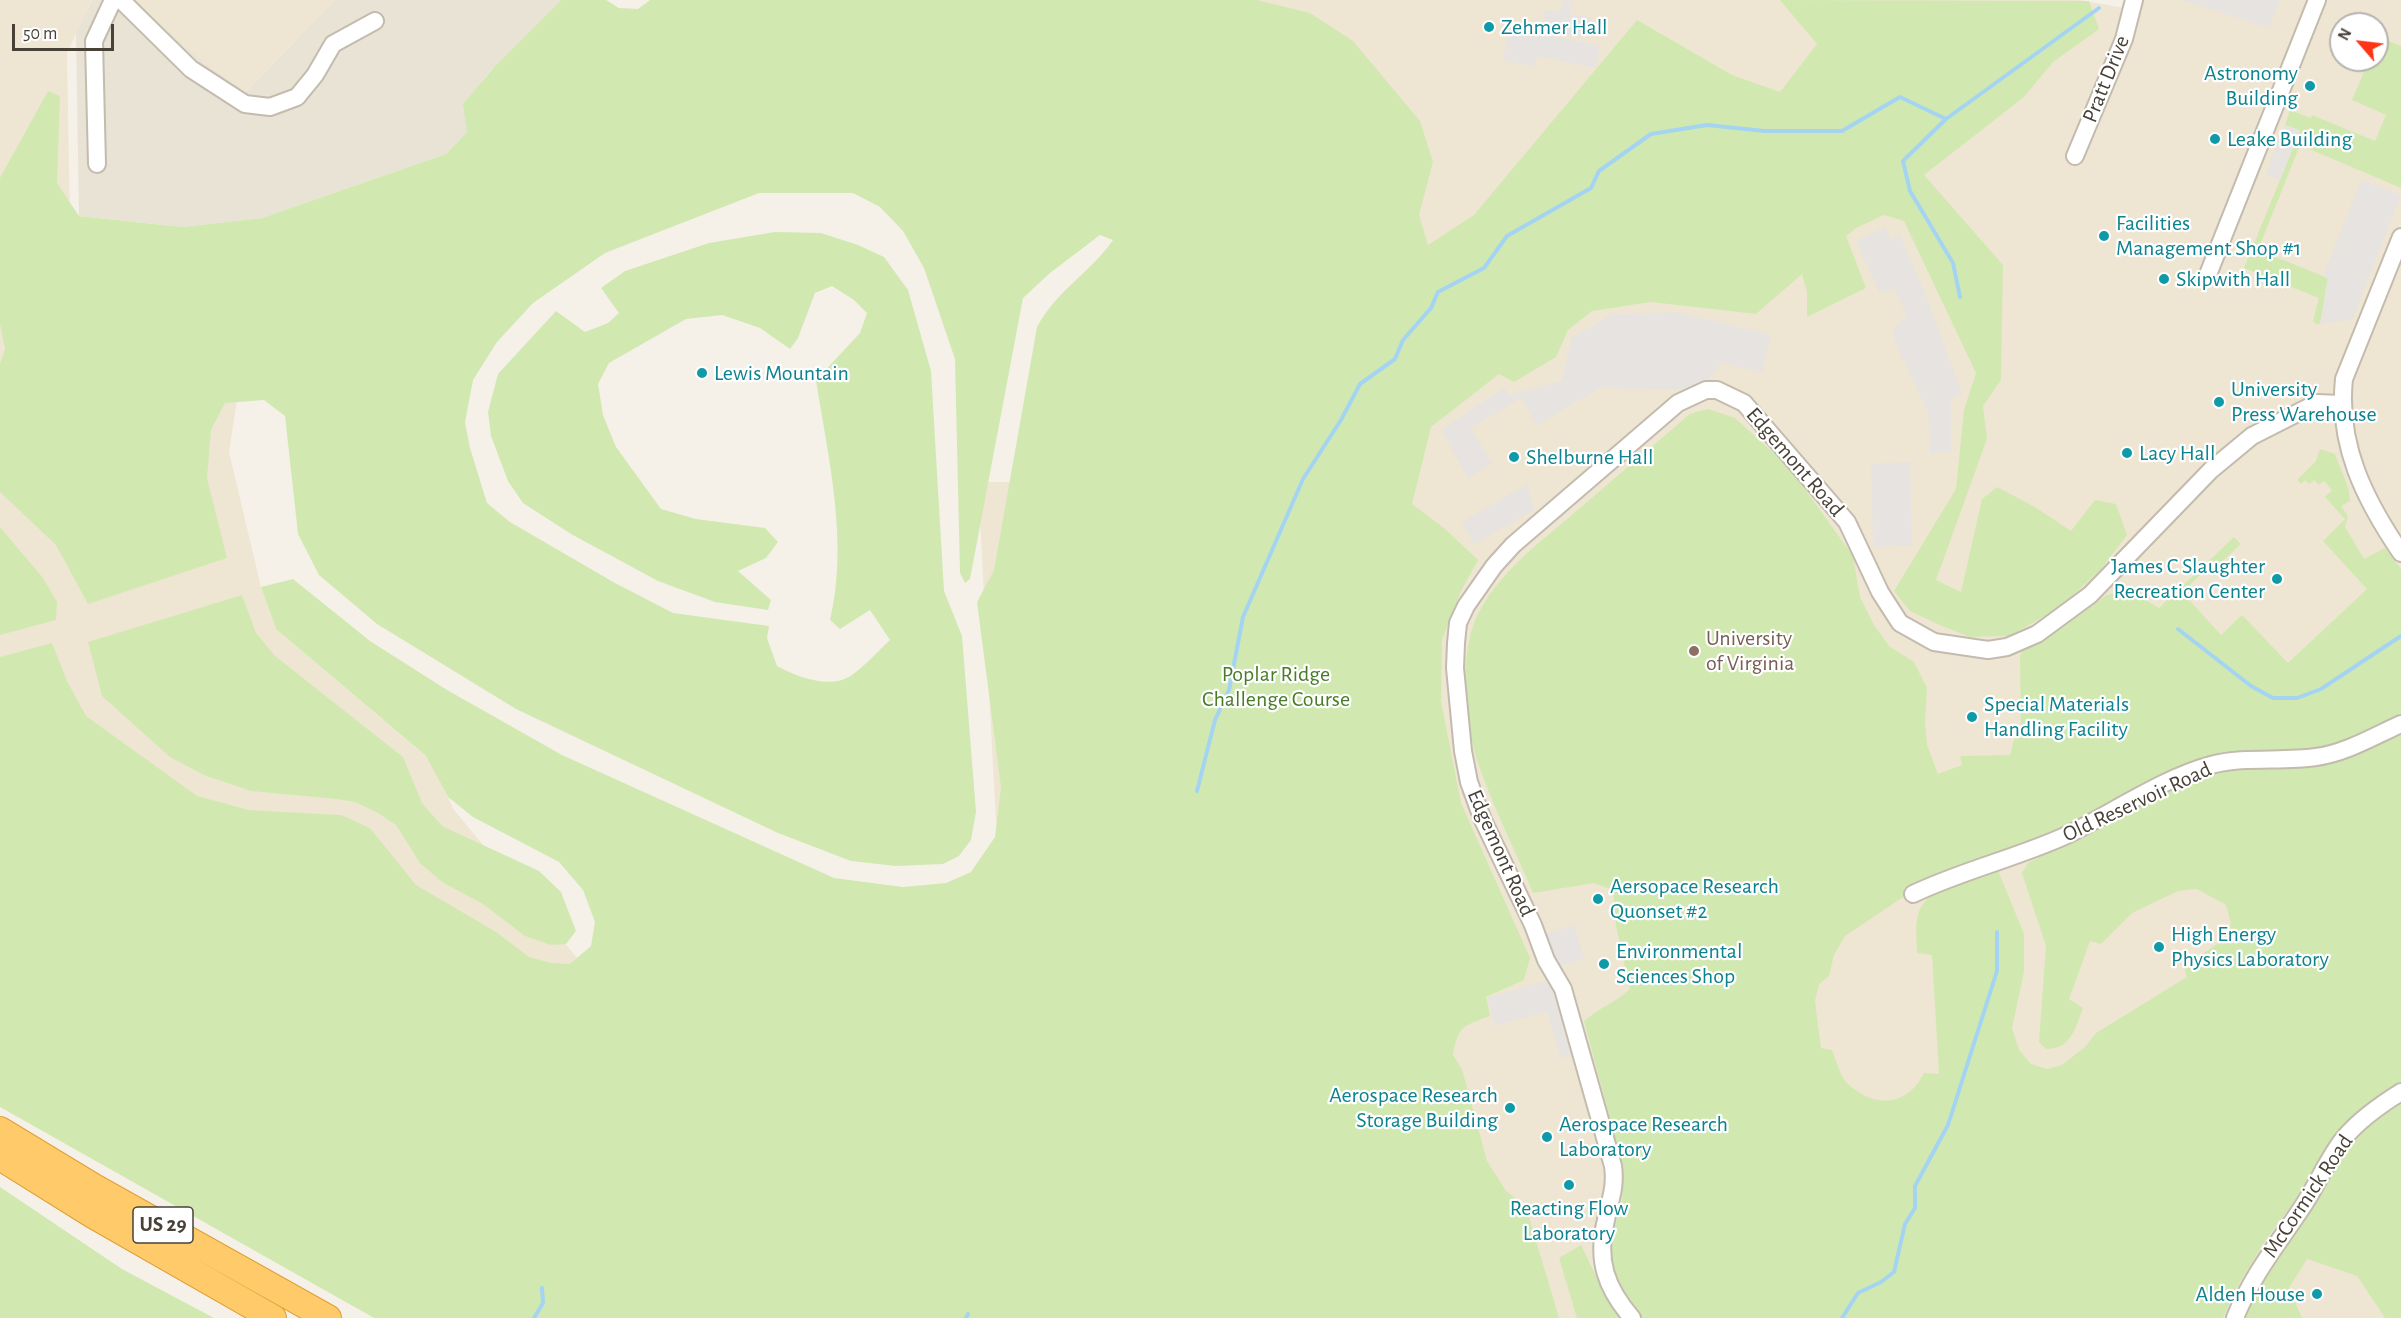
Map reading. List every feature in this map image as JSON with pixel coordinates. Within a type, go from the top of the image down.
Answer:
[{"type":"highway","name":"US 29","points":[[0,1130],[94,1186],[328,1318]]},
{"type":"highway","name":"US 29","points":[[0,1157],[93,1215],[273,1318]]},
{"type":"street","points":[[97,164],[94,41],[113,0]]},
{"type":"street","points":[[121,0],[191,69],[245,104],[270,107],[297,97],[315,75],[333,44],[375,21]]},
{"type":"street","name":"Pratt Drive","points":[[2075,156],[2124,39],[2134,0]]},
{"type":"street","points":[[2207,277],[2317,0]]},
{"type":"street","points":[[2401,237],[2344,379],[2342,404],[2352,464],[2364,496],[2401,553]]},
{"type":"street","name":"Edgemont Road","points":[[1632,1318],[1610,1288],[1601,1261],[1605,1221],[1614,1196],[1613,1166],[1563,989],[1546,960],[1533,925],[1482,818],[1469,782],[1463,751],[1455,668],[1458,623],[1466,606],[1494,566],[1527,532],[1678,403],[1706,390],[1717,390],[1728,393],[1744,403],[1847,522],[1880,592],[1900,623],[1916,634],[1951,646],[1988,650],[2007,647],[2040,633],[2090,595],[2211,470],[2252,436],[2316,403],[2342,404]]},
{"type":"street","name":"Old Reservoir Road","points":[[1913,894],[1943,880],[2012,857],[2066,835],[2202,768],[2267,759],[2316,757],[2345,749],[2401,724]]},
{"type":"street","name":"McCormick Road","points":[[2235,1318],[2245,1292],[2257,1271],[2303,1206],[2343,1139],[2359,1121],[2401,1092]]},
{"type":"shaded area","name":"University of Virginia","points":[[0,0],[92,0],[67,53],[70,221],[249,321],[229,452],[261,587],[276,629],[429,759],[454,810],[847,1282],[1239,933],[996,822],[978,482],[1109,482],[1182,0],[2080,0],[2130,9],[2132,0],[2401,0],[2401,1318],[393,1318],[0,1093]]},
{"type":"shaded area","points":[[92,0],[132,0],[245,92],[335,0],[561,0],[491,70],[464,104],[467,132],[446,154],[262,218],[182,227],[79,216],[76,33]]},
{"type":"shaded area","points":[[131,0],[335,0],[245,92],[205,64]]},
{"type":"shaded area","points":[[1562,0],[1572,2],[1570,14],[1592,18],[1584,38],[1543,30],[1545,10],[1560,12]]},
{"type":"shaded area","points":[[2182,0],[2280,0],[2269,28]]},
{"type":"shaded area","points":[[1509,27],[1600,46],[1596,68],[1537,56],[1534,67],[1503,60]]},
{"type":"shaded area","points":[[2285,125],[2300,130],[2280,180],[2266,174]]},
{"type":"shaded area","points":[[2361,180],[2401,195],[2352,320],[2320,324],[2328,279],[2323,276]]},
{"type":"shaded area","points":[[1885,227],[1891,239],[1900,235],[1923,288],[1962,393],[1951,398],[1951,452],[1930,453],[1928,412],[1895,342],[1893,330],[1907,315],[1894,288],[1880,294],[1856,241]]},
{"type":"shaded area","points":[[1678,312],[1771,335],[1762,373],[1721,362],[1712,376],[1688,390],[1600,388],[1537,425],[1521,398],[1471,428],[1492,464],[1468,478],[1441,430],[1504,388],[1509,395],[1562,381],[1572,337],[1613,314]]},
{"type":"shaded area","points":[[1910,462],[1912,546],[1873,547],[1871,464]]},
{"type":"shaded area","points":[[1527,484],[1534,510],[1474,544],[1462,522]]},
{"type":"shaded area","points":[[1574,925],[1584,959],[1551,969],[1537,937]]},
{"type":"shaded area","points":[[1549,980],[1571,1055],[1561,1058],[1547,1011],[1495,1026],[1487,998]]},
{"type":"green space","name":"Poplar Ridge Challenge Course","points":[[561,0],[606,0],[619,8],[638,9],[650,0],[1257,0],[1310,13],[1353,41],[1420,121],[1433,162],[1419,215],[1428,245],[1474,215],[1637,20],[1732,75],[1780,92],[1817,44],[1780,0],[2089,1],[2099,29],[2053,62],[2024,97],[1924,175],[2003,265],[2001,380],[1983,406],[1987,439],[1936,580],[1961,592],[1982,499],[1997,487],[2035,507],[2071,531],[2095,500],[2116,504],[2127,535],[2101,569],[2061,607],[2009,636],[1970,637],[1910,611],[1894,591],[1956,489],[1964,410],[1976,373],[1904,221],[1884,215],[1856,228],[1846,236],[1866,288],[1807,317],[1807,292],[1802,274],[1756,314],[1651,302],[1592,311],[1568,330],[1556,357],[1514,382],[1499,374],[1431,427],[1412,504],[1444,528],[1478,560],[1461,591],[1442,640],[1441,701],[1461,803],[1530,958],[1524,980],[1486,997],[1490,1016],[1468,1025],[1460,1032],[1453,1055],[1462,1069],[1487,1161],[1506,1191],[1526,1207],[1559,1318],[374,1318],[0,1107],[0,657],[52,643],[67,681],[86,716],[197,796],[249,810],[341,815],[370,828],[416,885],[496,932],[529,957],[551,963],[570,964],[591,946],[595,922],[583,890],[559,862],[473,817],[448,797],[426,756],[276,629],[261,587],[293,579],[370,641],[447,690],[562,755],[834,878],[903,887],[946,883],[971,872],[995,837],[1001,787],[977,602],[994,570],[1037,327],[1063,292],[1104,252],[1113,240],[1100,235],[1050,273],[1023,298],[970,579],[965,583],[960,573],[955,359],[924,268],[903,231],[880,207],[853,193],[759,193],[605,253],[533,303],[497,342],[473,380],[465,422],[470,448],[487,503],[510,522],[615,583],[673,613],[769,626],[767,638],[777,666],[785,670],[804,678],[824,682],[844,679],[862,667],[890,640],[870,610],[840,629],[830,620],[838,560],[837,530],[831,469],[816,380],[860,333],[867,313],[854,300],[832,286],[815,293],[798,338],[790,349],[760,328],[722,315],[686,319],[609,363],[598,384],[603,415],[616,447],[661,509],[696,519],[765,528],[778,542],[766,558],[738,571],[771,600],[768,610],[715,602],[658,581],[571,534],[523,503],[508,481],[491,436],[488,412],[498,374],[556,311],[585,332],[608,323],[619,313],[601,288],[625,271],[709,243],[775,232],[821,233],[858,245],[884,257],[908,290],[931,371],[944,591],[962,636],[976,812],[971,840],[959,856],[943,864],[896,866],[851,861],[778,833],[516,709],[377,624],[319,575],[298,534],[285,416],[264,400],[225,403],[211,430],[207,478],[227,558],[88,604],[56,545],[0,492],[0,364],[5,349],[0,324],[0,178],[48,91],[60,96],[57,183],[79,216],[182,227],[262,218],[446,154],[467,132],[463,104],[495,66]]},
{"type":"green space","points":[[2389,41],[2401,46],[2401,188],[2300,145],[2258,250],[2328,278],[2320,324],[2316,324],[2313,321],[2319,298],[2244,268],[2300,131],[2285,125],[2290,110],[2311,118],[2312,115],[2375,141],[2386,115],[2352,100],[2364,72],[2389,72]]},
{"type":"green space","points":[[1708,409],[1735,418],[1789,467],[1853,556],[1860,597],[1874,625],[1889,646],[1914,662],[1927,688],[1925,723],[1927,745],[1938,774],[1962,765],[1960,756],[2010,755],[2014,740],[2021,732],[2020,657],[2022,651],[2052,634],[2107,595],[2119,592],[2136,594],[2159,608],[2234,537],[2241,544],[2214,569],[2211,565],[2182,592],[2221,635],[2242,615],[2288,663],[2367,589],[2323,541],[2345,519],[2325,497],[2332,490],[2324,481],[2319,485],[2314,480],[2309,484],[2305,480],[2301,484],[2297,480],[2316,461],[2320,449],[2335,454],[2348,487],[2350,501],[2341,506],[2348,516],[2345,527],[2364,559],[2385,548],[2401,569],[2401,715],[2352,739],[2301,751],[2252,753],[2082,820],[2023,847],[1930,879],[1845,936],[1834,955],[1829,976],[1819,984],[1815,1001],[1821,1048],[1832,1050],[1843,1077],[1858,1092],[1880,1100],[1900,1098],[1917,1084],[1924,1073],[1939,1074],[1932,955],[1917,953],[1917,919],[1921,907],[1938,891],[1961,880],[1997,868],[2024,934],[2024,972],[2012,1028],[2019,1050],[2031,1064],[2047,1069],[2062,1065],[2085,1047],[2096,1033],[2187,977],[2184,967],[2220,942],[2231,924],[2226,905],[2197,889],[2178,891],[2132,913],[2101,944],[2090,941],[2069,999],[2083,1008],[2077,1023],[2067,1042],[2061,1046],[2046,1049],[2039,1042],[2046,946],[2022,873],[2028,863],[2168,791],[2211,773],[2313,764],[2357,755],[2401,733],[2401,1085],[2355,1118],[2263,1244],[2236,1289],[2223,1318],[1643,1318],[1623,1294],[1612,1264],[1610,1244],[1622,1201],[1623,1168],[1584,1021],[1630,989],[1616,926],[1613,890],[1594,883],[1533,893],[1478,763],[1469,727],[1465,686],[1466,666],[1472,628],[1479,612],[1509,571],[1690,414]]},
{"type":"green space","points":[[0,527],[43,578],[57,602],[56,620],[0,635]]},
{"type":"green space","points":[[242,595],[256,633],[275,656],[403,757],[422,803],[442,826],[539,871],[561,892],[576,931],[566,944],[551,945],[525,936],[483,904],[442,882],[420,863],[396,825],[378,813],[355,802],[251,791],[204,775],[170,757],[102,696],[88,642]]},
{"type":"green space","points":[[2401,1101],[2401,1318],[2385,1318],[2357,1276],[2307,1259],[2289,1288],[2302,1318],[2244,1318],[2248,1299],[2351,1139]]},
{"type":"green space","points":[[0,1187],[122,1269],[214,1318],[0,1318]]},
{"type":"green space","points":[[1581,1245],[1609,1303],[1622,1318],[1577,1318],[1559,1258]]},
{"type":"waterway","points":[[1960,297],[1953,263],[1910,191],[1903,161],[1946,119],[2099,8]]},
{"type":"waterway","points":[[1197,791],[1215,720],[1229,690],[1243,617],[1303,479],[1341,420],[1360,384],[1395,359],[1403,340],[1431,308],[1438,292],[1484,268],[1507,236],[1591,188],[1599,171],[1651,134],[1707,125],[1764,131],[1842,131],[1900,97],[1946,119]]},
{"type":"waterway","points":[[2178,629],[2251,686],[2273,698],[2297,698],[2321,689],[2401,636]]},
{"type":"waterway","points":[[1842,1318],[1858,1293],[1881,1282],[1894,1272],[1905,1224],[1915,1208],[1915,1186],[1948,1125],[1997,971],[1997,932]]},
{"type":"waterway","points":[[534,1318],[543,1303],[542,1288]]},
{"type":"waterway","points":[[966,1318],[968,1314]]},
{"type":"place","name":"Zehmer Hall","points":[[1489,27]]},
{"type":"place","name":"Astronomy Building","points":[[2310,86]]},
{"type":"place","name":"Leake Building","points":[[2215,139]]},
{"type":"place","name":"Facilities Management Shop #1","points":[[2104,236]]},
{"type":"place","name":"Skipwith Hall","points":[[2164,279]]},
{"type":"place","name":"Lewis Mountain","points":[[702,373]]},
{"type":"place","name":"University Press Warehouse","points":[[2219,402]]},
{"type":"place","name":"Lacy Hall","points":[[2127,453]]},
{"type":"place","name":"Shelburne Hall","points":[[1514,457]]},
{"type":"place","name":"James C Slaughter Recreation Center","points":[[2277,579]]},
{"type":"place","name":"University of Virginia","points":[[1694,651]]},
{"type":"place","name":"Special Materials Handling Facility","points":[[1972,717]]},
{"type":"place","name":"Aersopace Research Quonset #2","points":[[1598,899]]},
{"type":"place","name":"High Energy Physics Laboratory","points":[[2159,947]]},
{"type":"place","name":"Environmental Sciences Shop","points":[[1604,964]]},
{"type":"place","name":"Aerospace Research Storage Building","points":[[1510,1108]]},
{"type":"place","name":"Aerospace Research Laboratory","points":[[1547,1137]]},
{"type":"place","name":"Reacting Flow Laboratory","points":[[1569,1185]]},
{"type":"place","name":"Alden House","points":[[2317,1294]]}]
